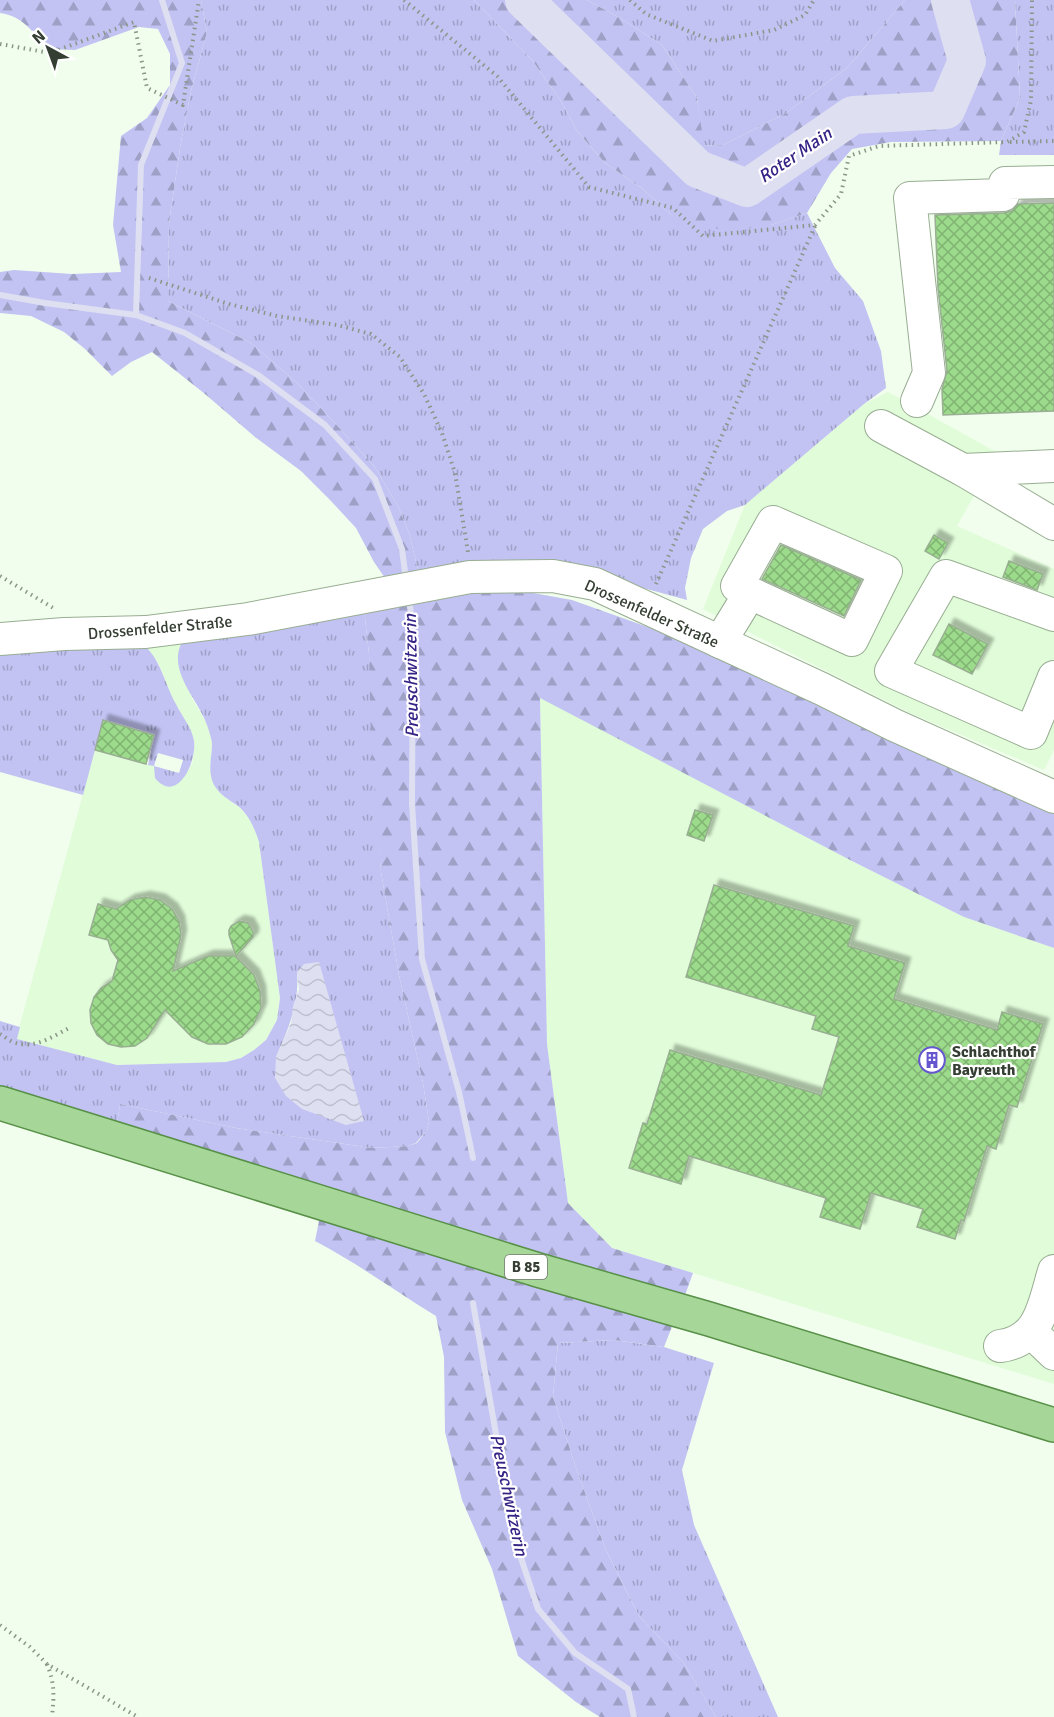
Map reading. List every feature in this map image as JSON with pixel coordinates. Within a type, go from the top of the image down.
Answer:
[{"type":"main road","name":"B 85","points":[[0,1103],[538,1270],[709,1319],[1054,1425]]},
{"type":"street","points":[[917,400],[929,373],[910,198],[1003,195],[1005,183],[1054,182]]},
{"type":"street","points":[[881,426],[963,470],[1054,524]]},
{"type":"street","points":[[963,470],[1054,466]]},
{"type":"street","points":[[773,522],[886,571],[852,640],[750,593],[737,586],[773,522]]},
{"type":"street","name":"Drossenfelder Straße","points":[[0,639],[147,632],[248,619],[464,578],[553,576],[595,584],[822,689],[894,725],[1054,797]]},
{"type":"street","points":[[1054,615],[946,576],[891,671],[1031,733],[1054,676]]},
{"type":"street","points":[[720,642],[750,593]]},
{"type":"street","points":[[894,725],[916,683]]},
{"type":"street","points":[[1000,1347],[1012,1345],[1031,1332],[1038,1322],[1054,1271]]},
{"type":"street","points":[[1031,1332],[1054,1354]]},
{"type":"path","points":[[0,44],[50,53],[134,22],[147,88],[183,105],[199,0]]},
{"type":"path","points":[[404,0],[497,76],[589,188],[673,208],[703,236],[815,225]]},
{"type":"path","points":[[630,0],[646,14],[713,41],[774,30],[805,15],[814,0]]},
{"type":"path","points":[[1007,142],[1024,132],[1031,100],[1032,0]]},
{"type":"path","points":[[645,608],[815,225],[841,194],[849,156],[879,146],[1054,141]]},
{"type":"path","points":[[149,278],[229,304],[277,316],[371,334],[400,357],[424,394],[442,433],[455,473],[468,546],[464,578]]},
{"type":"path","points":[[0,576],[53,608],[78,634]]},
{"type":"path","points":[[0,1034],[13,1042],[25,1044],[42,1042],[69,1028]]},
{"type":"path","points":[[0,1625],[30,1647],[47,1664],[138,1717]]},
{"type":"path","points":[[47,1664],[53,1679],[54,1697],[51,1717]]},
{"type":"shaded area","points":[[888,392],[998,453],[957,526],[1054,569],[1054,750],[1044,770],[910,713],[703,609],[745,505],[864,404]]},
{"type":"shaded area","points":[[182,644],[191,697],[210,733],[212,743],[210,773],[226,798],[240,808],[251,821],[259,842],[280,998],[277,1020],[266,1040],[254,1050],[241,1058],[223,1063],[117,1065],[16,1039],[95,750],[154,766],[157,781],[189,770],[193,761],[194,744],[190,729],[171,695],[159,664],[146,647]],"holes":[[[145,897],[160,900],[172,909],[179,921],[181,935],[178,949],[170,961],[135,1046],[121,1047],[108,1044],[97,1035],[91,1023],[90,1010],[94,997],[101,988],[112,981],[118,960],[111,950],[107,936],[117,909],[130,900]],[[98,904],[98,938],[89,935]],[[239,921],[248,923],[253,932],[251,941],[242,946],[233,943],[229,935],[231,926]],[[208,956],[254,975],[260,991],[261,1008],[254,1024],[242,1037],[208,1044],[192,1037],[180,1025],[173,1009],[179,975],[192,963]]]},
{"type":"shaded area","points":[[540,697],[852,861],[964,917],[1054,948],[1054,1384],[612,1248],[568,1203],[547,1044]]},
{"type":"green space","points":[[0,0],[201,0],[207,32],[191,91],[169,223],[168,301],[251,343],[297,383],[333,421],[374,466],[398,506],[409,533],[419,574],[387,581],[356,528],[301,471],[255,437],[152,352],[131,362],[112,376],[64,332],[31,316],[0,313],[0,272],[14,270],[72,274],[121,272],[113,225],[121,136],[147,118],[170,85],[170,54],[158,29],[139,27],[75,50],[47,49],[21,21],[0,13]]},
{"type":"green space","points":[[201,0],[474,0],[532,60],[561,101],[577,131],[605,163],[643,189],[671,215],[771,225],[807,213],[835,268],[863,301],[881,351],[886,388],[745,505],[727,511],[703,529],[691,558],[685,588],[687,600],[592,574],[419,574],[409,533],[398,506],[374,466],[333,421],[297,383],[251,343],[168,301],[169,223],[191,91],[207,32]]},
{"type":"green space","points":[[474,0],[587,0],[620,18],[662,45],[697,98],[704,146],[723,145],[786,113],[847,68],[905,0],[1015,0],[1020,98],[1001,141],[891,142],[852,149],[831,173],[807,213],[771,225],[731,231],[698,225],[671,215],[643,189],[605,163],[577,131],[561,101],[532,60]]},
{"type":"green space","points":[[587,0],[905,0],[847,68],[786,113],[723,145],[703,146],[697,98],[662,45]]},
{"type":"green space","points":[[1015,0],[1054,0],[1054,155],[999,155],[1001,141],[1020,98]]},
{"type":"green space","points":[[500,587],[572,600],[687,641],[1054,812],[1054,948],[964,917],[540,698],[547,1044],[568,1203],[612,1248],[693,1273],[684,1298],[117,1124],[120,1104],[236,1128],[372,1148],[408,1146],[417,1143],[427,1130],[429,1122],[423,1083],[399,975],[381,872],[371,745],[369,654],[364,609]]},
{"type":"green space","points":[[364,609],[369,654],[381,872],[429,1122],[427,1130],[416,1143],[408,1146],[372,1148],[236,1128],[120,1104],[117,1124],[0,1090],[0,1021],[20,1027],[17,1039],[117,1065],[226,1062],[241,1058],[266,1040],[277,1020],[280,998],[259,842],[245,814],[219,792],[212,780],[211,738],[203,716],[181,676],[178,655],[181,644],[146,647],[160,667],[172,697],[193,736],[194,750],[184,778],[171,787],[163,785],[155,778],[154,766],[148,765],[151,751],[144,749],[140,763],[131,760],[139,730],[103,720],[83,795],[0,772],[0,653]],"holes":[[[158,753],[183,760],[179,773],[154,766]],[[297,972],[346,1125],[276,1057],[295,1005]]]},
{"type":"green space","points":[[320,1216],[673,1324],[664,1347],[614,1340],[558,1343],[553,1396],[605,1548],[639,1616],[684,1663],[716,1717],[600,1717],[576,1702],[518,1656],[492,1569],[462,1500],[445,1432],[444,1357],[436,1316],[315,1241]]},
{"type":"green space","points":[[614,1340],[664,1347],[714,1363],[682,1470],[694,1525],[778,1717],[716,1717],[684,1663],[639,1616],[605,1548],[553,1396],[558,1343]]},
{"type":"water","points":[[319,962],[364,1121],[346,1125],[302,1109],[286,1096],[275,1078],[276,1057],[291,1023],[293,1006],[299,989],[297,972],[304,964]]},
{"type":"building","points":[[1054,203],[1054,411],[943,415],[942,389],[947,371],[938,288],[935,215],[1004,213],[1012,211],[1018,204]]},
{"type":"building","points":[[934,535],[948,543],[939,559],[925,551]]},
{"type":"building","points":[[781,545],[861,580],[844,616],[762,579]]},
{"type":"building","points":[[1009,561],[1043,574],[1037,590],[1003,577]]},
{"type":"building","points":[[949,624],[988,644],[972,674],[933,655]]},
{"type":"building","points":[[103,720],[154,735],[146,764],[95,750]]},
{"type":"building","points":[[695,810],[713,815],[704,841],[687,835]]},
{"type":"building","name":"Schlachthof Bayreuth","points":[[714,885],[854,926],[848,946],[905,963],[894,999],[997,1030],[1002,1012],[1043,1024],[1017,1107],[1009,1105],[996,1149],[987,1146],[964,1221],[961,1220],[955,1239],[917,1227],[923,1209],[871,1193],[860,1229],[820,1217],[826,1198],[689,1156],[681,1184],[629,1168],[643,1123],[647,1124],[670,1050],[821,1095],[839,1037],[812,1029],[816,1016],[686,977]]},
{"type":"building","points":[[145,897],[160,900],[172,909],[179,921],[181,935],[173,971],[208,956],[235,956],[254,975],[260,991],[261,1008],[254,1024],[242,1037],[226,1044],[208,1044],[192,1037],[165,1010],[147,1038],[135,1046],[121,1047],[108,1044],[97,1035],[91,1023],[90,1010],[94,997],[101,988],[112,981],[118,960],[108,940],[89,935],[98,904],[116,909],[130,900]]},
{"type":"building","points":[[239,921],[248,923],[253,937],[236,956],[229,930]]},
{"type":"waterway","points":[[136,315],[141,165],[182,63],[162,0]]},
{"type":"waterway","name":"Roter Main","points":[[524,0],[698,169],[747,188],[853,115],[946,110],[967,61],[950,0]]},
{"type":"waterway","name":"Preuschwitzerin","points":[[0,295],[136,315],[185,333],[258,375],[325,425],[375,479],[402,549],[406,580]]},
{"type":"waterway","name":"Preuschwitzerin","points":[[409,599],[413,629],[412,804],[422,959],[459,1092],[473,1158]]},
{"type":"waterway","name":"Preuschwitzerin","points":[[473,1303],[514,1537],[538,1609],[575,1653],[628,1689],[634,1717]]},
{"type":"place","name":"Schlachthof Bayreuth","points":[[932,1060]]}]
